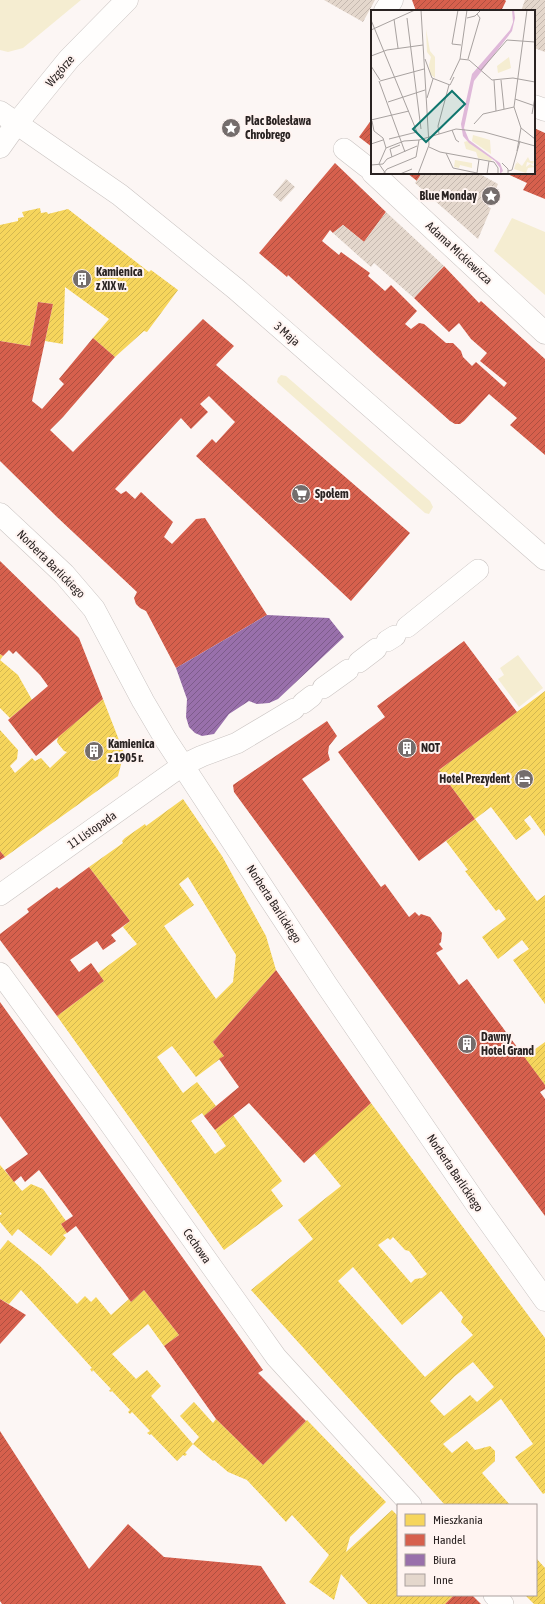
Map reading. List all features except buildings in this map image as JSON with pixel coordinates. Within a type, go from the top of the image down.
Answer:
[{"type":"street","name":"Wzgórze","points":[[0,147],[9,118],[126,0]]},
{"type":"street","points":[[386,10],[392,0]]},
{"type":"street","points":[[535,106],[545,110]]},
{"type":"street","name":"3 Maja","points":[[9,118],[120,195],[236,289],[545,559]]},
{"type":"street","points":[[344,149],[371,171]]},
{"type":"street","name":"Adama Mickiewicza","points":[[374,174],[545,333]]},
{"type":"street","name":"Norberta Barlickiego","points":[[0,514],[64,574],[94,609],[143,701],[326,984],[481,1211],[545,1300]]},
{"type":"street","name":"11 Listopada","points":[[0,895],[184,765],[202,756],[237,743],[308,699],[391,638],[478,570]]},
{"type":"street","name":"Cechowa","points":[[0,973],[107,1120],[276,1358],[410,1504]]},
{"type":"street","points":[[495,1596],[503,1604]]},
{"type":"shaded area","points":[[0,0],[81,0],[23,48],[8,52],[0,50]]},
{"type":"shaded area","points":[[512,218],[545,232],[545,295],[494,251]]},
{"type":"shaded area","points":[[281,375],[286,376],[430,501],[433,507],[429,514],[425,513],[280,385],[277,382]]},
{"type":"shaded area","points":[[518,655],[543,688],[519,707],[498,679],[504,675],[500,668]]},
{"type":"place","name":"Plac Bolesława Chrobrego","points":[[231,128]]},
{"type":"place","name":"Blue Monday","points":[[491,196]]},
{"type":"place","name":"Kamienica z XIX w.","points":[[82,279]]},
{"type":"place","name":"Społem","points":[[301,494]]},
{"type":"place","name":"NOT","points":[[407,748]]},
{"type":"place","name":"Kamienica z 1905 r.","points":[[94,751]]},
{"type":"place","name":"Hotel Prezydent","points":[[524,779]]},
{"type":"place","name":"Dawny Hotel Grand","points":[[467,1044]]}]
